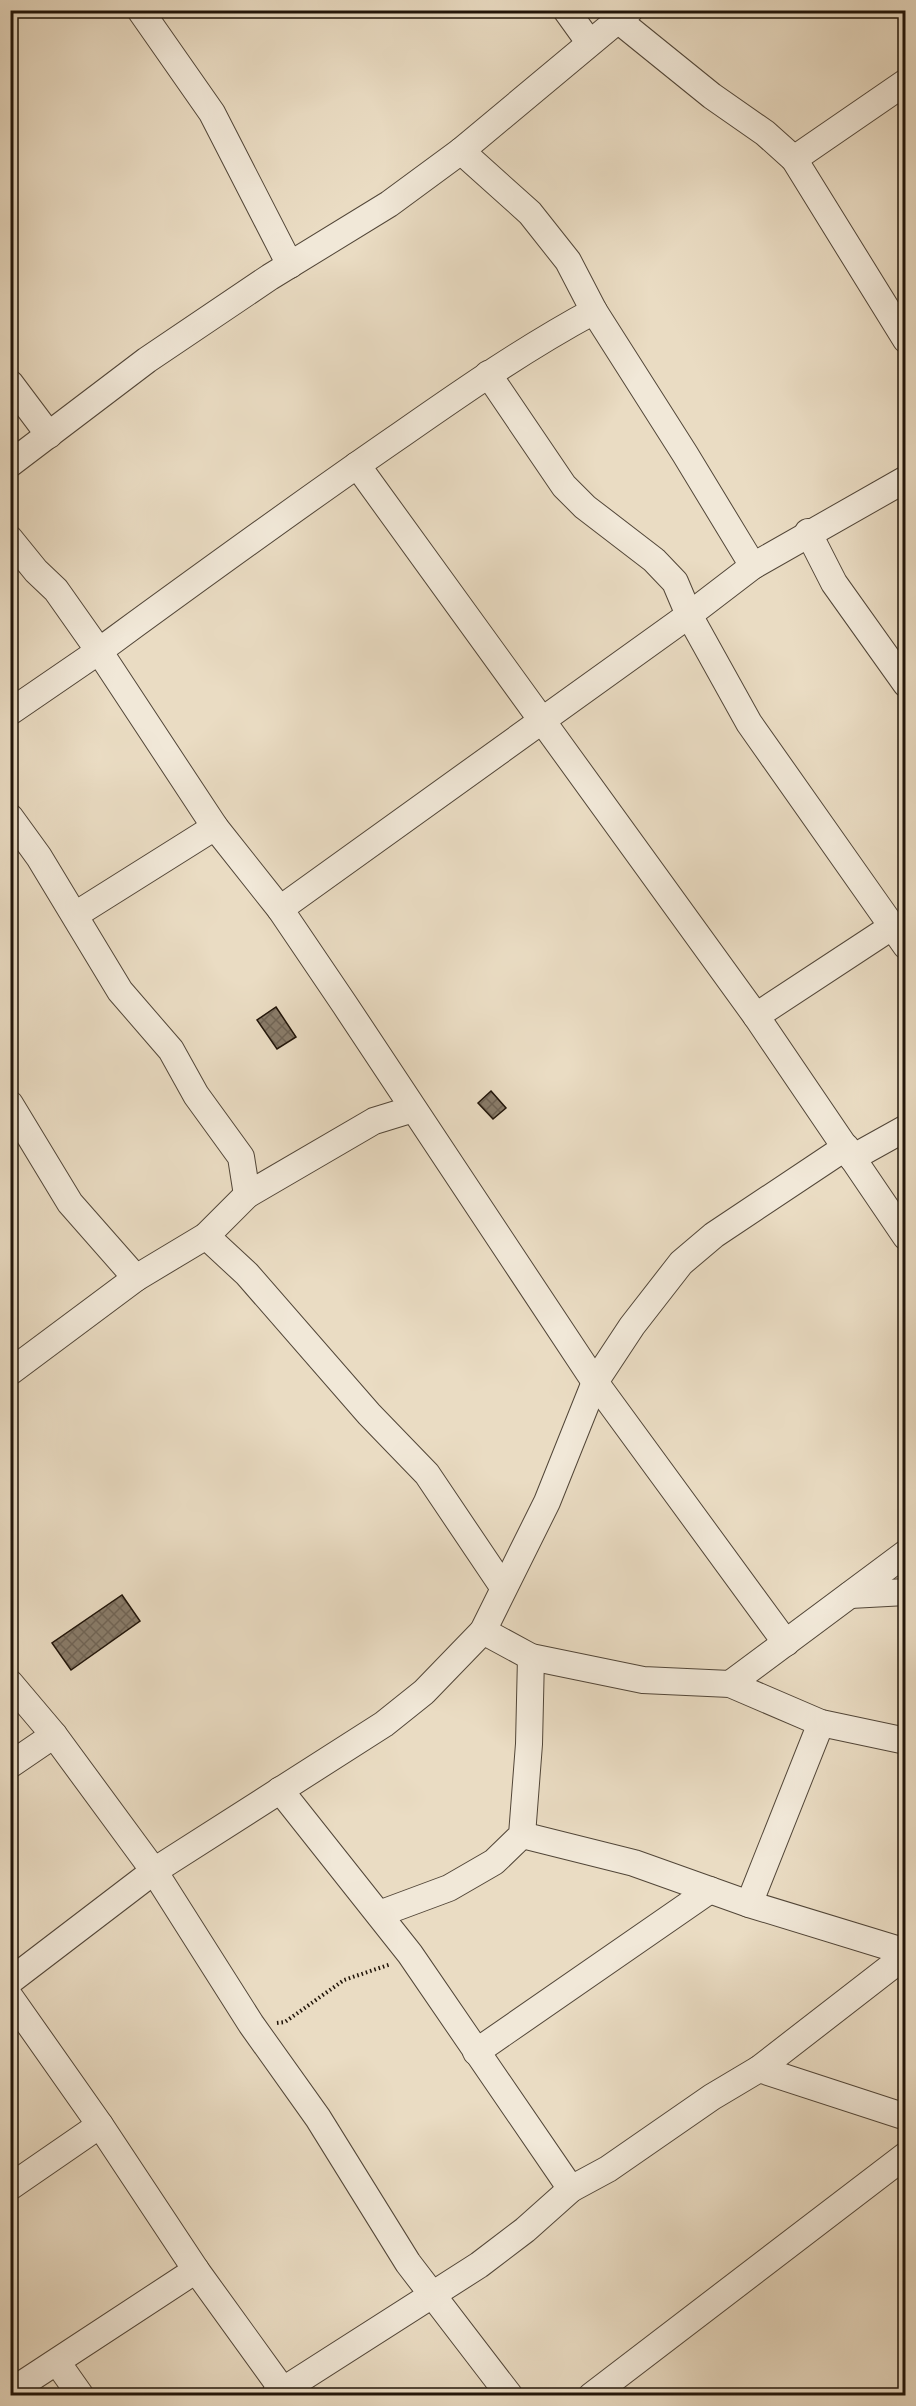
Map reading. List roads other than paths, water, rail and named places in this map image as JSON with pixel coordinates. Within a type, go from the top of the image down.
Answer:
[{"type":"street","points":[[140,10],[212,113],[290,265]]},
{"type":"street","points":[[566,10],[589,42]]},
{"type":"street","points":[[10,464],[147,360],[290,265],[389,204],[461,151],[624,15],[712,96],[765,133],[794,159],[906,340]]},
{"type":"street","points":[[794,159],[906,82]]},
{"type":"street","points":[[461,151],[530,213],[568,261],[594,311],[685,454],[753,567]]},
{"type":"street","points":[[10,712],[488,374],[550,334],[594,311]]},
{"type":"street","points":[[488,374],[564,486],[585,507],[654,561],[675,582],[689,615],[749,723],[899,936],[756,1016]]},
{"type":"street","points":[[10,382],[49,435]]},
{"type":"street","points":[[357,465],[756,1016],[906,1237]]},
{"type":"street","points":[[280,909],[753,567],[808,532],[906,478]]},
{"type":"street","points":[[808,532],[834,583],[906,684]]},
{"type":"street","points":[[10,538],[36,571],[56,590],[99,651],[215,827],[280,909],[595,1382],[786,1643]]},
{"type":"street","points":[[10,817],[75,915],[120,991],[171,1050],[196,1095],[241,1157],[247,1195]]},
{"type":"street","points":[[75,915],[215,827]]},
{"type":"street","points":[[10,1104],[70,1203],[136,1278]]},
{"type":"street","points":[[10,1372],[136,1278],[206,1236],[247,1195],[374,1122],[413,1109]]},
{"type":"street","points":[[10,1981],[154,1870],[384,1724],[424,1692],[483,1631],[547,1502],[595,1382],[632,1326],[681,1263],[714,1234],[849,1152],[906,1128]]},
{"type":"street","points":[[206,1236],[247,1274],[369,1414],[427,1474],[503,1587]]},
{"type":"street","points":[[730,1684],[906,1553]]},
{"type":"street","points":[[850,1594],[906,1592]]},
{"type":"street","points":[[483,1631],[531,1657],[644,1680],[730,1684],[821,1723],[906,1741]]},
{"type":"street","points":[[379,1914],[449,1888],[494,1862],[522,1835],[529,1744],[531,1657]]},
{"type":"street","points":[[10,1683],[54,1735],[154,1870],[251,2024],[318,2118],[408,2263],[510,2396]]},
{"type":"street","points":[[749,1904],[821,1723]]},
{"type":"street","points":[[10,1765],[54,1735]]},
{"type":"street","points":[[280,1790],[410,1954],[571,2188]]},
{"type":"street","points":[[522,1835],[634,1863],[749,1904],[906,1954]]},
{"type":"street","points":[[476,2052],[711,1890]]},
{"type":"street","points":[[10,1997],[100,2125],[281,2393],[501,2249],[571,2188],[608,2169],[712,2097],[759,2069],[906,1954]]},
{"type":"street","points":[[759,2069],[906,2117]]},
{"type":"street","points":[[10,2187],[100,2125]]},
{"type":"street","points":[[591,2396],[906,2155]]},
{"type":"street","points":[[10,2392],[196,2270]]},
{"type":"street","points":[[57,2362],[81,2396]]}]
